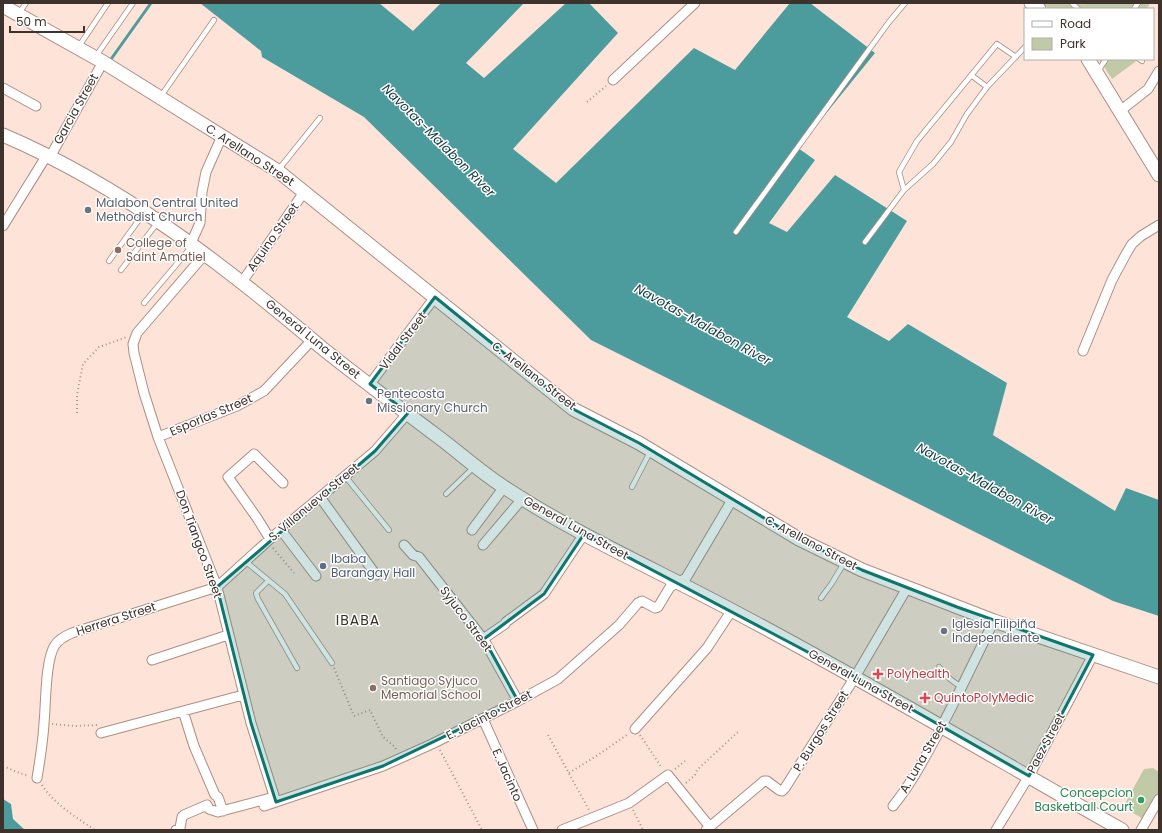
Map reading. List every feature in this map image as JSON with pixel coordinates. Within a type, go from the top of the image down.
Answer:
[{"type":"main road","name":"C. Arellano Street","points":[[3,6],[99,60],[278,171],[573,409],[651,450],[799,539],[862,570],[994,621],[1159,677]]},
{"type":"main road","points":[[1089,60],[1159,175]]},
{"type":"main road","name":"General Luna Street","points":[[3,135],[29,149],[48,156],[106,187],[192,244],[475,466],[504,488],[549,516],[732,610],[855,677],[1122,830]]},
{"type":"street","points":[[613,80],[695,3]]},
{"type":"street","name":"Garcia Street","points":[[3,226],[48,156],[99,60]]},
{"type":"street","points":[[1120,111],[1148,89],[1159,71]]},
{"type":"street","points":[[3,88],[36,106]]},
{"type":"street","points":[[192,244],[200,223],[202,192],[206,172],[222,136]]},
{"type":"street","name":"Aquino Street","points":[[242,282],[304,192]]},
{"type":"street","points":[[1082,351],[1112,280],[1132,244],[1141,236],[1159,225]]},
{"type":"street","points":[[137,333],[205,254]]},
{"type":"street","name":"Vidal Street","points":[[370,384],[435,297]]},
{"type":"street","name":"Don Tiangco Street","points":[[137,333],[133,344],[134,353],[144,393],[158,437],[217,587],[243,695],[275,799]]},
{"type":"street","name":"Esporlas Street","points":[[158,437],[237,406],[264,391],[313,339]]},
{"type":"street","name":"S. Villanueva Street","points":[[217,587],[268,540],[375,452],[408,413]]},
{"type":"street","points":[[268,540],[257,518],[228,477],[254,454],[283,483]]},
{"type":"street","points":[[472,530],[504,488]]},
{"type":"street","points":[[320,497],[376,575]]},
{"type":"street","points":[[483,545],[522,499]]},
{"type":"street","points":[[678,583],[686,578],[732,500]]},
{"type":"street","points":[[281,530],[316,576]]},
{"type":"street","points":[[484,639],[544,594],[584,534]]},
{"type":"street","name":"Syjuco Street","points":[[404,545],[413,555],[419,557],[484,639],[518,701]]},
{"type":"street","name":"E. Jacinto Street","points":[[264,806],[275,799],[383,766],[436,742],[518,701],[558,679],[619,625],[638,603],[642,601],[657,608],[670,587],[678,583]]},
{"type":"street","name":"Herrera Street","points":[[37,778],[44,724],[46,680],[54,646],[62,638],[72,632],[217,587]]},
{"type":"street","name":"P. Burgos Street","points":[[708,829],[764,781],[782,791],[785,788],[855,677],[907,588]]},
{"type":"street","points":[[635,729],[707,648],[732,610]]},
{"type":"street","name":"A. Luna Street","points":[[893,806],[906,790],[941,726],[994,621]]},
{"type":"street","points":[[152,660],[228,635]]},
{"type":"street","name":"Paez Street","points":[[996,830],[1028,776],[1093,655]]},
{"type":"street","points":[[101,733],[243,695]]},
{"type":"street","points":[[183,711],[194,746],[223,811]]},
{"type":"street","name":"E. Jacinto","points":[[482,719],[533,830]]},
{"type":"street","points":[[562,830],[629,802],[668,776],[708,829]]},
{"type":"street","points":[[176,830],[181,825],[182,817],[207,805],[209,809],[218,812],[275,799]]},
{"type":"street","points":[[1141,830],[1159,799]]},
{"type":"lane","points":[[18,14],[26,3]]},
{"type":"lane","points":[[78,48],[108,3]]},
{"type":"lane","points":[[99,60],[133,3]]},
{"type":"lane","points":[[736,232],[889,22],[905,3]]},
{"type":"lane","points":[[160,98],[214,20]]},
{"type":"lane","points":[[904,190],[899,172],[917,141],[997,44],[1016,57]]},
{"type":"lane","points":[[866,242],[904,190],[934,164],[950,142],[967,114],[988,87],[1024,47]]},
{"type":"lane","points":[[1097,73],[1105,60]]},
{"type":"lane","points":[[971,75],[988,87]]},
{"type":"lane","points":[[278,171],[320,118]]},
{"type":"lane","points":[[109,261],[145,212]]},
{"type":"lane","points":[[121,270],[159,221]]},
{"type":"lane","points":[[144,303],[192,244]]},
{"type":"lane","points":[[632,487],[651,450]]},
{"type":"lane","points":[[446,494],[475,466]]},
{"type":"lane","points":[[345,476],[389,530]]},
{"type":"lane","points":[[245,561],[285,594],[332,663]]},
{"type":"lane","points":[[821,598],[832,583],[844,561]]},
{"type":"lane","points":[[268,581],[256,593],[297,668]]},
{"type":"lane","points":[[939,667],[950,679],[961,687]]},
{"type":"path","points":[[587,102],[613,80]]},
{"type":"path","points":[[78,413],[76,395],[83,364],[99,347],[137,333]]},
{"type":"path","points":[[268,540],[294,573]]},
{"type":"path","points":[[332,663],[354,716],[370,710],[383,737],[395,747],[400,758]]},
{"type":"path","points":[[44,724],[74,726],[97,725],[101,733]]},
{"type":"path","points":[[569,773],[635,729],[652,751],[668,776],[685,761]]},
{"type":"path","points":[[679,789],[695,775],[697,770],[739,732]]},
{"type":"path","points":[[548,735],[593,818]]},
{"type":"path","points":[[436,742],[482,830]]},
{"type":"path","points":[[3,766],[37,778],[48,794],[62,807],[95,830]]},
{"type":"path","points":[[629,802],[643,830]]},
{"type":"highlighted area","points":[[435,297],[573,409],[639,443],[799,539],[862,570],[957,607],[1093,655],[1029,776],[855,677],[584,534],[544,594],[484,639],[518,701],[383,766],[276,802],[251,723],[217,587],[375,451],[408,413],[370,384]]},
{"type":"green space","points":[[1042,3],[1150,3],[1148,8],[1048,8]]},
{"type":"green space","points":[[1100,60],[1138,60],[1112,79]]},
{"type":"green space","name":"Concepcion Basketball Court","points":[[1153,768],[1159,772],[1159,793],[1145,820],[1123,807],[1144,769]]},
{"type":"water","name":"Navotas-Malabon River","points":[[200,3],[379,3],[413,31],[441,3],[524,3],[466,63],[484,78],[566,3],[589,3],[618,33],[513,149],[556,183],[694,48],[735,70],[790,3],[810,3],[875,53],[798,148],[815,160],[769,223],[787,232],[835,175],[907,221],[847,317],[889,341],[908,324],[1007,383],[993,435],[1115,511],[1126,488],[1159,500],[1159,616],[1113,601],[591,340],[364,117],[262,57],[261,51]]},
{"type":"water","points":[[3,799],[11,804],[13,819],[25,830],[3,830]]},
{"type":"waterway","points":[[109,62],[151,3]]},
{"type":"place","name":"Malabon Central United Methodist Church","points":[[88,210]]},
{"type":"place","name":"College of Saint Amatiel","points":[[118,250]]},
{"type":"place","name":"Pentecosta Missionary Church","points":[[369,401]]},
{"type":"place","name":"Ibaba Barangay Hall","points":[[323,566]]},
{"type":"place","name":"Iglesia Filipiña Independiente","points":[[944,631]]},
{"type":"place","name":"Polyhealth","points":[[878,674]]},
{"type":"place","name":"Santiago Syjuco Memorial School","points":[[373,688]]},
{"type":"place","name":"QuintoPolyMedic","points":[[925,698]]},
{"type":"place","name":"Concepcion Basketball Court","points":[[1141,800]]},
{"type":"district","name":"IBABA","points":[[358,620]]}]
